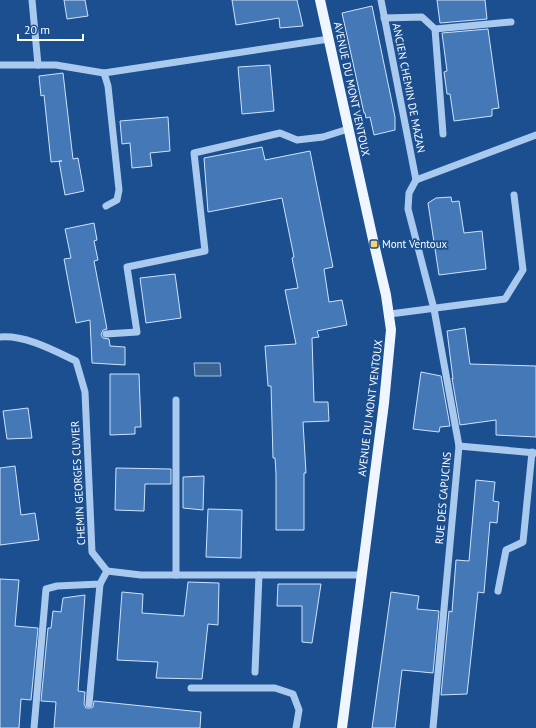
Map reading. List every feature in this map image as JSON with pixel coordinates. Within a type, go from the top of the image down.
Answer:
[{"type":"main road","name":"AVENUE DU MONT VENTOUX","points":[[320,0],[390,314],[392,330],[390,357],[342,728]]},
{"type":"street","points":[[32,0],[38,65]]},
{"type":"street","name":"ANCIEN CHEMIN DE MAZAN","points":[[381,0],[416,180]]},
{"type":"street","points":[[384,18],[422,17],[435,29],[443,134]]},
{"type":"street","points":[[435,29],[511,22]]},
{"type":"street","points":[[0,66],[56,65],[104,73],[329,40]]},
{"type":"street","points":[[104,73],[108,86],[119,190],[118,200],[106,206]]},
{"type":"street","points":[[106,334],[137,332],[128,266],[205,251],[194,153],[280,133],[297,140],[323,137],[348,129]]},
{"type":"street","points":[[416,180],[536,135]]},
{"type":"street","name":"RUE DES CAPUCINS","points":[[416,180],[409,193],[408,209],[434,309],[459,446],[433,728]]},
{"type":"street","points":[[390,314],[505,299],[524,270],[514,195]]},
{"type":"street","name":"CHEMIN GEORGES CUVIER","points":[[0,337],[12,336],[49,348],[76,361],[85,392],[92,552],[107,571]]},
{"type":"street","points":[[176,400],[176,575]]},
{"type":"street","points":[[459,446],[534,452],[523,542],[506,550],[498,591]]},
{"type":"street","points":[[89,704],[100,584],[107,571],[141,575],[361,575]]},
{"type":"street","points":[[255,672],[259,575]]},
{"type":"street","points":[[34,728],[46,589],[57,586],[100,584]]},
{"type":"street","points":[[191,688],[275,688],[294,694],[299,710],[296,728]]},
{"type":"water","points":[[194,363],[220,363],[221,376],[195,376]]},
{"type":"building","points":[[64,0],[85,0],[88,16],[67,19]]},
{"type":"building","points":[[232,0],[297,0],[303,26],[280,28],[279,18],[236,25]]},
{"type":"building","points":[[437,0],[485,0],[487,19],[440,23]]},
{"type":"building","points":[[372,6],[395,117],[395,130],[374,135],[370,117],[366,118],[364,113],[342,13]]},
{"type":"building","points":[[488,29],[499,108],[492,109],[492,116],[454,121],[450,94],[447,94],[444,72],[447,71],[442,33]]},
{"type":"building","points":[[270,65],[274,111],[242,114],[238,67]]},
{"type":"building","points":[[63,73],[73,159],[78,158],[84,191],[65,195],[59,161],[51,162],[44,95],[41,96],[39,76]]},
{"type":"building","points":[[168,117],[170,151],[150,153],[152,166],[132,168],[130,143],[122,144],[120,121]]},
{"type":"building","points":[[262,147],[265,160],[310,151],[333,267],[324,269],[329,302],[342,300],[347,325],[317,331],[319,337],[312,338],[314,402],[328,402],[329,421],[303,422],[306,473],[304,473],[304,530],[276,530],[276,474],[275,458],[273,458],[271,386],[268,386],[265,346],[296,344],[285,290],[298,288],[292,258],[294,257],[282,198],[208,212],[204,158]]},
{"type":"building","points":[[451,197],[452,202],[459,201],[464,233],[482,231],[486,269],[439,275],[428,203],[436,198]]},
{"type":"building","points":[[94,223],[97,240],[94,241],[98,260],[94,261],[107,329],[103,330],[101,335],[103,338],[109,339],[110,346],[125,347],[125,365],[92,363],[90,320],[76,323],[64,259],[71,258],[65,229]]},
{"type":"building","points":[[175,274],[181,318],[146,323],[140,278]]},
{"type":"building","points":[[465,328],[470,364],[536,366],[536,437],[496,435],[496,420],[460,425],[452,378],[453,379],[447,331]]},
{"type":"building","points":[[421,372],[441,376],[450,426],[440,427],[439,432],[413,429]]},
{"type":"building","points":[[110,374],[139,374],[141,427],[135,427],[135,434],[110,435]]},
{"type":"building","points":[[28,408],[32,438],[7,439],[3,411]]},
{"type":"building","points":[[15,466],[21,515],[35,513],[39,540],[0,545],[0,468]]},
{"type":"building","points":[[116,468],[171,469],[171,484],[145,484],[144,511],[115,510]]},
{"type":"building","points":[[204,476],[203,510],[183,508],[183,477]]},
{"type":"building","points":[[476,480],[495,482],[493,501],[499,502],[497,523],[490,522],[484,593],[478,592],[467,694],[441,695],[449,611],[452,612],[456,560],[469,561]]},
{"type":"building","points":[[208,509],[242,510],[241,558],[206,557]]},
{"type":"building","points":[[0,579],[19,580],[15,626],[38,628],[31,700],[21,699],[19,728],[0,728]]},
{"type":"building","points":[[188,582],[219,583],[218,625],[208,624],[202,679],[156,678],[158,662],[117,660],[122,592],[143,594],[142,613],[184,616]]},
{"type":"building","points":[[278,584],[321,584],[312,643],[302,642],[302,606],[277,606]]},
{"type":"building","points":[[391,592],[419,596],[417,609],[439,611],[433,673],[402,670],[395,728],[372,728]]},
{"type":"building","points":[[85,595],[78,691],[85,692],[84,704],[86,708],[93,707],[94,701],[201,712],[200,728],[54,728],[56,702],[41,701],[48,628],[51,628],[53,611],[61,612],[63,598]]},
{"type":"place","name":"Mont Ventoux","points":[[374,244]]}]
